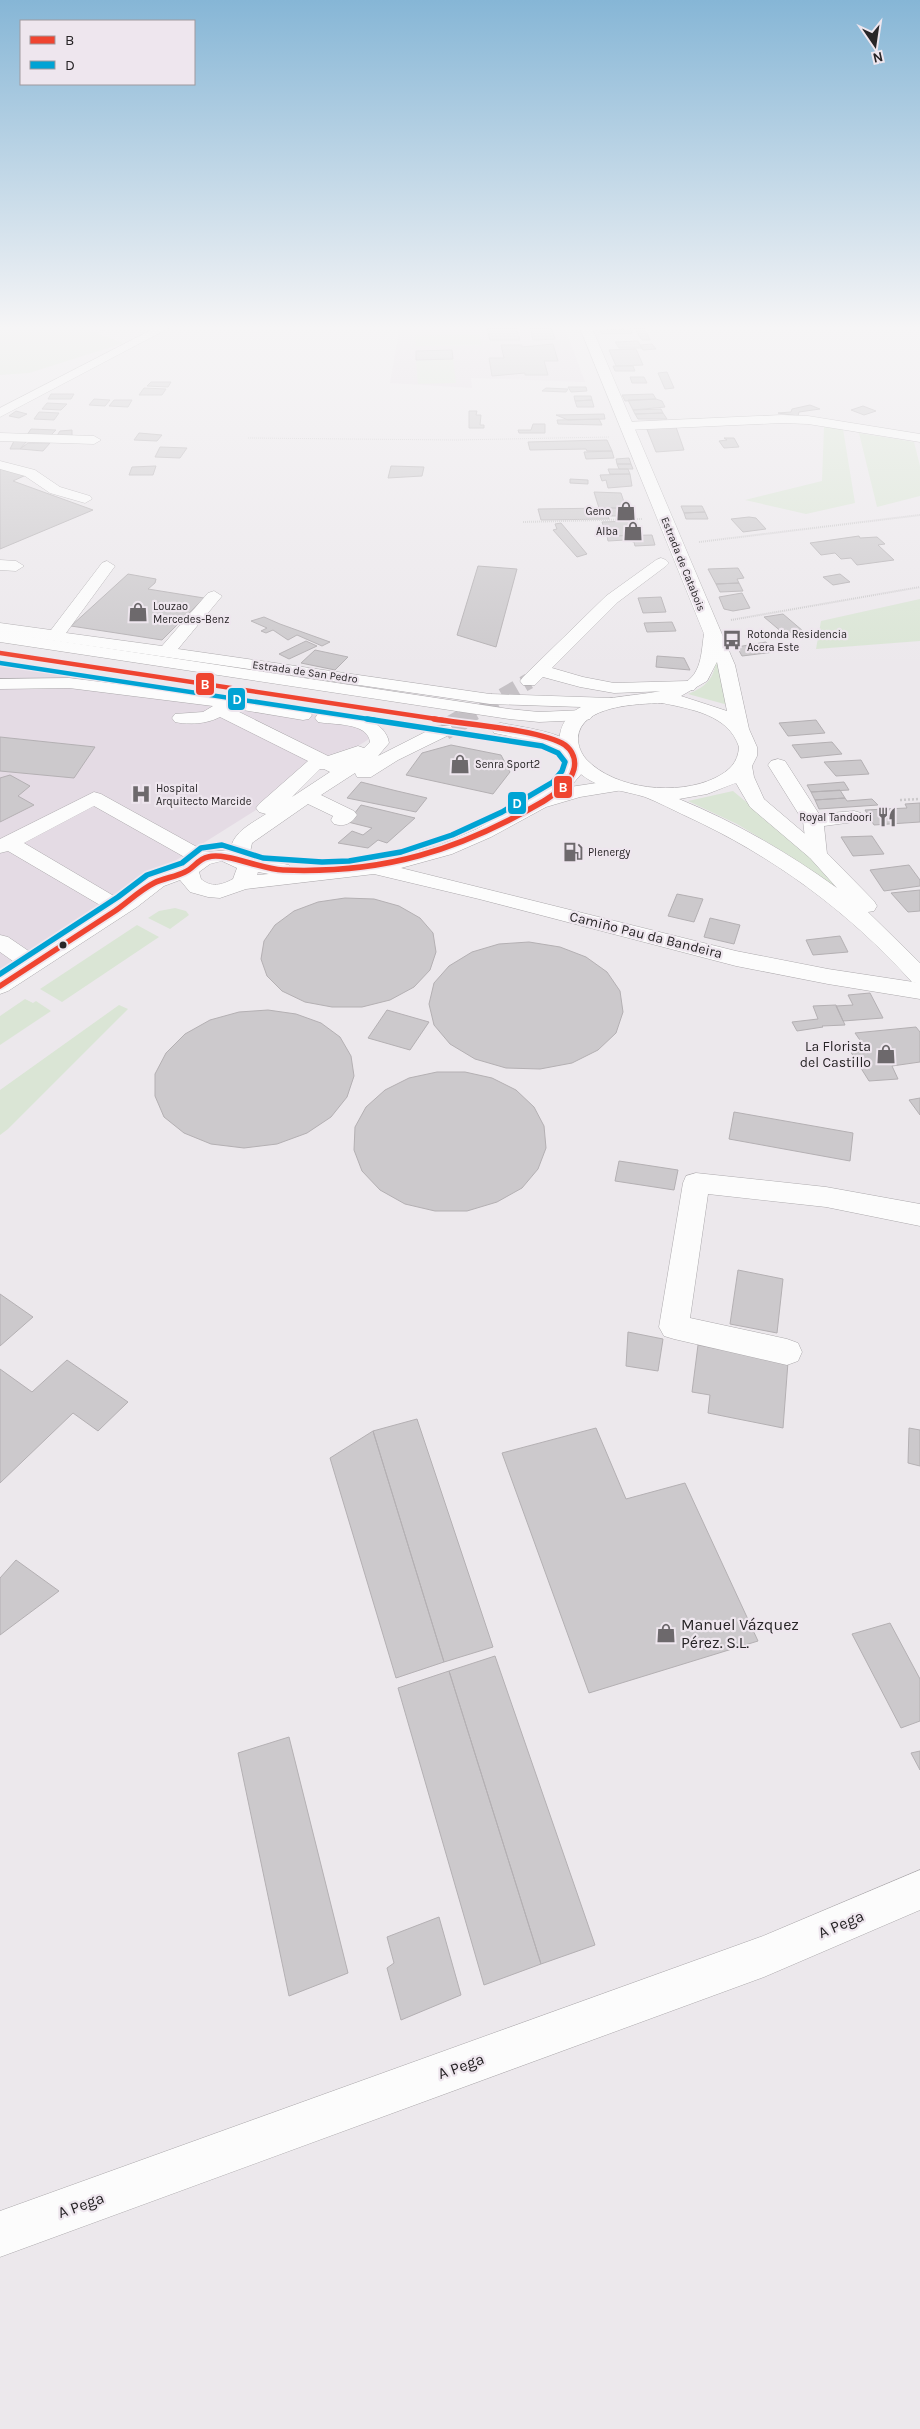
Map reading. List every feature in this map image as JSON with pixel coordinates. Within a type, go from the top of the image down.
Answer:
[{"type":"main road","name":"Estrada de Catabois","points":[[634,441],[729,673],[740,729],[747,741],[749,754],[743,767],[730,778],[710,786],[686,792],[643,791],[616,786],[592,774],[566,750],[570,730],[584,715],[611,703],[662,698],[709,709],[726,718],[740,729]]},
{"type":"main road","points":[[0,465],[30,473],[55,490],[85,499]]},
{"type":"main road","points":[[661,562],[612,599],[535,675],[614,688],[688,686]]},
{"type":"main road","points":[[0,566],[16,566]]},
{"type":"main road","points":[[55,636],[107,566]]},
{"type":"main road","points":[[166,652],[214,596]]},
{"type":"main road","name":"Estrada de San Pedro","points":[[0,628],[490,699],[531,702],[611,703]]},
{"type":"main road","name":"Estrada de Catabois","points":[[662,698],[700,679],[709,665],[710,629]]},
{"type":"main road","points":[[0,637],[510,714],[584,715]]},
{"type":"main road","points":[[0,653],[526,733],[566,750],[573,772],[565,782],[538,803],[484,833],[445,850],[374,868],[324,872],[242,868],[222,855],[200,862],[156,881],[125,905],[12,973],[0,942]]},
{"type":"main road","points":[[0,684],[69,684],[187,706],[211,714],[334,768]]},
{"type":"main road","points":[[187,706],[248,707],[310,725],[342,728],[380,739],[374,752],[334,768],[249,834],[242,842],[242,868]]},
{"type":"main road","points":[[211,714],[282,755],[288,760],[308,787],[347,815],[341,820]]},
{"type":"main road","points":[[211,890],[192,885],[188,879],[217,839],[276,801],[391,756],[444,730]]},
{"type":"main road","points":[[778,765],[813,821],[817,854]]},
{"type":"main road","name":"Estrada de Catabois","points":[[743,767],[744,784],[749,794],[817,854],[877,919],[897,950],[920,978]]},
{"type":"main road","points":[[538,803],[577,791],[616,786]]},
{"type":"main road","name":"Estrada de Catabois","points":[[643,791],[685,808],[765,849],[828,892],[897,950]]},
{"type":"main road","points":[[4,845],[94,798],[200,862]]},
{"type":"main road","points":[[813,821],[854,817]]},
{"type":"main road","points":[[4,845],[125,905],[166,893],[211,890],[242,868]]},
{"type":"main road","name":"Camiño Pau da Bandeira","points":[[374,868],[458,886],[676,945],[767,965],[920,991]]},
{"type":"main road","points":[[211,890],[219,912]]},
{"type":"main road","points":[[787,1352],[674,1327],[696,1183],[826,1197],[920,1215]]},
{"type":"main road","name":"A Pega","points":[[0,2234],[764,1956],[920,1890]]},
{"type":"path","points":[[676,546],[792,529],[920,515]]},
{"type":"path","points":[[523,522],[665,519]]},
{"type":"path","points":[[710,629],[920,588]]},
{"type":"path","points":[[900,800],[920,799]]},
{"type":"shaded area","name":"Hospital Arquitecto Marcide","points":[[0,663],[362,721],[385,729],[0,971]]},
{"type":"green space","points":[[823,441],[845,441],[855,503],[806,514],[745,500],[822,481]]},
{"type":"green space","points":[[861,441],[914,442],[920,466],[920,496],[877,507]]},
{"type":"green space","points":[[920,599],[920,641],[816,649],[821,621]]},
{"type":"green space","points":[[716,657],[728,705],[688,694],[701,688],[709,680],[714,670]]},
{"type":"green space","points":[[733,791],[803,849],[864,912],[790,856],[737,824],[688,801]]},
{"type":"green space","points":[[175,908],[186,911],[189,915],[170,929],[148,918],[159,911]]},
{"type":"green space","points":[[137,925],[159,937],[62,1002],[40,989]]},
{"type":"green space","points":[[25,999],[33,1003],[36,1001],[51,1011],[0,1045],[0,1016]]},
{"type":"green space","points":[[119,1005],[128,1009],[0,1135],[0,1090]]},
{"type":"building","points":[[14,441],[27,441],[20,449],[10,449]]},
{"type":"building","points":[[608,441],[612,451],[587,451],[586,449],[530,450],[528,442]]},
{"type":"building","points":[[652,441],[681,441],[684,450],[656,452]]},
{"type":"building","points":[[719,441],[736,441],[739,447],[724,448]]},
{"type":"building","points":[[28,443],[50,443],[43,451],[20,449]]},
{"type":"building","points":[[160,447],[187,448],[180,458],[155,457]]},
{"type":"building","points":[[612,451],[614,458],[586,459],[584,452]]},
{"type":"building","points":[[629,458],[631,464],[617,464],[616,459]]},
{"type":"building","points":[[617,464],[631,464],[633,469],[619,469]]},
{"type":"building","points":[[156,466],[153,475],[129,475],[132,467]]},
{"type":"building","points":[[391,466],[424,467],[422,476],[388,478]]},
{"type":"building","points":[[0,468],[26,475],[13,481],[93,510],[0,549]]},
{"type":"building","points":[[608,469],[628,469],[630,474],[610,474]]},
{"type":"building","points":[[630,474],[632,486],[608,488],[606,480],[602,481],[600,475]]},
{"type":"building","points":[[570,479],[588,480],[588,484],[570,483]]},
{"type":"building","points":[[594,492],[621,493],[626,508],[599,508]]},
{"type":"building","points":[[681,506],[702,506],[705,512],[684,513]]},
{"type":"building","points":[[609,508],[630,508],[632,516],[612,516]]},
{"type":"building","points":[[609,508],[612,516],[608,516],[609,519],[541,520],[538,509]]},
{"type":"building","points":[[705,512],[708,519],[686,519],[684,513]]},
{"type":"building","points":[[756,518],[766,529],[743,532],[731,519]]},
{"type":"building","points":[[635,521],[640,535],[607,536],[602,522]]},
{"type":"building","points":[[561,523],[587,554],[577,557],[553,530],[557,529],[555,524]]},
{"type":"building","points":[[652,535],[655,545],[635,546],[634,542],[625,540],[608,541],[607,536]]},
{"type":"building","points":[[859,536],[860,538],[877,537],[885,544],[878,545],[894,560],[857,565],[851,558],[841,559],[835,553],[821,555],[810,543]]},
{"type":"building","points":[[478,566],[517,569],[496,647],[457,635]]},
{"type":"building","points":[[738,568],[744,578],[737,579],[739,583],[716,584],[708,569]]},
{"type":"building","name":"Louzao Mercedes-Benz","points":[[128,574],[156,579],[155,583],[148,589],[204,598],[162,640],[71,626]]},
{"type":"building","points":[[840,574],[850,582],[833,585],[823,577]]},
{"type":"building","points":[[739,583],[743,591],[720,592],[716,584]]},
{"type":"building","points":[[742,593],[750,608],[733,611],[724,609],[719,597]]},
{"type":"building","points":[[661,597],[666,612],[643,613],[638,598]]},
{"type":"building","points":[[783,614],[803,631],[783,633],[764,617]]},
{"type":"building","points":[[264,617],[330,642],[322,646],[297,635],[288,640],[273,630],[266,633],[261,631],[267,628],[251,621]]},
{"type":"building","points":[[672,622],[676,631],[647,632],[644,623]]},
{"type":"building","points":[[306,641],[317,646],[289,659],[279,654]]},
{"type":"building","points":[[766,642],[774,652],[742,656],[737,647]]},
{"type":"building","points":[[315,650],[348,657],[335,670],[301,663]]},
{"type":"building","points":[[657,656],[684,658],[690,670],[656,667]]},
{"type":"building","points":[[816,720],[825,733],[788,736],[779,723]]},
{"type":"building","points":[[0,737],[95,747],[74,778],[0,771]]},
{"type":"building","points":[[832,742],[842,754],[801,758],[792,745]]},
{"type":"building","name":"Senra Sport2","points":[[451,745],[501,755],[510,772],[493,794],[406,775],[422,753]]},
{"type":"building","points":[[861,760],[869,774],[836,776],[824,762]]},
{"type":"building","points":[[10,775],[30,786],[18,796],[34,805],[0,822],[0,778]]},
{"type":"building","points":[[361,782],[427,798],[416,812],[347,798]]},
{"type":"building","points":[[844,782],[849,790],[811,792],[807,785]]},
{"type":"building","points":[[840,790],[845,798],[815,800],[811,792]]},
{"type":"building","points":[[845,798],[847,801],[872,799],[878,805],[819,809],[815,800]]},
{"type":"building","points":[[920,803],[920,822],[874,825],[865,810],[907,808],[905,804]]},
{"type":"building","points":[[361,805],[415,818],[387,843],[378,840],[368,848],[338,843],[352,831],[363,835],[372,828],[348,822]]},
{"type":"building","points":[[872,836],[884,854],[853,856],[841,837]]},
{"type":"building","points":[[909,865],[920,880],[920,886],[884,891],[870,870]]},
{"type":"building","points":[[920,890],[920,911],[908,912],[891,893]]},
{"type":"building","points":[[677,894],[703,899],[694,922],[668,916]]},
{"type":"building","points":[[345,898],[374,899],[399,906],[420,918],[433,933],[436,952],[430,970],[414,987],[390,1000],[362,1007],[332,1007],[305,1002],[282,991],[267,976],[261,959],[264,941],[275,925],[294,911],[318,902]]},
{"type":"building","points":[[710,918],[740,925],[734,944],[704,937]]},
{"type":"building","points":[[840,936],[848,952],[813,955],[806,940]]},
{"type":"building","points":[[529,942],[560,947],[586,957],[607,972],[620,991],[623,1012],[616,1033],[598,1050],[572,1063],[540,1069],[506,1068],[475,1059],[450,1044],[434,1025],[429,1004],[434,983],[449,966],[472,952],[499,944]]},
{"type":"building","points":[[870,993],[883,1018],[843,1021],[836,1006],[853,1005],[848,995]]},
{"type":"building","points":[[836,1005],[845,1025],[822,1026],[797,1031],[792,1022],[818,1019],[813,1006]]},
{"type":"building","points":[[268,1010],[296,1014],[321,1023],[340,1037],[351,1056],[354,1076],[347,1097],[331,1117],[307,1133],[277,1144],[244,1148],[211,1144],[184,1133],[164,1117],[155,1096],[155,1074],[166,1053],[185,1034],[210,1020],[239,1012]]},
{"type":"building","points":[[387,1010],[429,1022],[410,1050],[368,1038]]},
{"type":"building","name":"La Florista del Castillo","points":[[916,1027],[920,1032],[920,1062],[892,1066],[898,1079],[869,1081],[847,1046],[862,1043],[855,1033]]},
{"type":"building","points":[[437,1072],[465,1072],[492,1078],[516,1090],[534,1107],[544,1126],[546,1148],[538,1169],[522,1188],[497,1202],[467,1211],[435,1211],[405,1204],[380,1190],[362,1171],[354,1150],[355,1127],[366,1107],[385,1090],[409,1078]]},
{"type":"building","points":[[920,1098],[920,1115],[909,1100]]},
{"type":"building","points":[[734,1112],[853,1133],[850,1161],[729,1139]]},
{"type":"building","points":[[619,1161],[678,1170],[674,1190],[615,1181]]},
{"type":"building","points":[[738,1270],[783,1279],[777,1333],[730,1324]]},
{"type":"building","points":[[0,1294],[33,1317],[0,1346]]},
{"type":"building","points":[[628,1332],[663,1339],[658,1371],[626,1366]]},
{"type":"building","points":[[698,1345],[788,1362],[783,1428],[708,1413],[710,1395],[692,1392]]},
{"type":"building","points":[[67,1360],[128,1402],[98,1431],[73,1413],[0,1483],[0,1369],[32,1392]]},
{"type":"building","points":[[417,1419],[493,1647],[444,1662],[373,1431]]},
{"type":"building","points":[[596,1428],[626,1499],[685,1483],[758,1641],[589,1693],[502,1453]]},
{"type":"building","points":[[909,1428],[920,1430],[920,1466],[908,1463]]},
{"type":"building","points":[[373,1431],[444,1662],[396,1678],[330,1458]]},
{"type":"building","points":[[16,1560],[59,1591],[0,1635],[0,1578]]},
{"type":"building","points":[[890,1623],[920,1679],[920,1721],[901,1728],[852,1634]]},
{"type":"building","points":[[495,1656],[595,1945],[541,1964],[449,1671]]},
{"type":"building","points":[[449,1671],[541,1964],[484,1985],[398,1688]]},
{"type":"building","points":[[289,1737],[348,1973],[289,1996],[238,1753]]},
{"type":"building","points":[[920,1751],[920,1770],[911,1753]]},
{"type":"building","points":[[439,1917],[461,1995],[401,2020],[387,1968],[394,1963],[387,1937]]},
{"type":"tunnel","points":[[461,720],[529,681]]},
{"type":"tunnel","points":[[444,730],[463,719]]},
{"type":"transit line","name":"B","points":[[0,653],[533,734],[550,738],[565,745],[571,750],[575,765],[569,781],[538,804],[468,839],[412,859],[384,865],[324,871],[264,868],[217,855],[204,858],[186,872],[162,879],[150,885],[124,905],[0,986]]},
{"type":"transit line","name":"D","points":[[0,663],[536,745],[554,750],[565,762],[562,771],[553,782],[502,812],[452,835],[401,852],[349,861],[322,862],[263,858],[222,845],[201,848],[182,863],[147,875],[118,897],[0,974]]},
{"type":"place","name":"Geno","points":[[626,511]]},
{"type":"place","name":"Alba","points":[[633,531]]},
{"type":"place","name":"Louzao Mercedes-Benz","points":[[138,612]]},
{"type":"place","name":"Rotonda Residencia Acera Este","points":[[732,640]]},
{"type":"place","name":"Senra Sport2","points":[[460,764]]},
{"type":"place","name":"Hospital Arquitecto Marcide","points":[[141,794]]},
{"type":"place","name":"Royal Tandoori","points":[[887,817]]},
{"type":"place","name":"Plenergy","points":[[573,852]]},
{"type":"place","name":"La Florista del Castillo","points":[[886,1054]]},
{"type":"place","name":"Manuel Vázquez Pérez. S.L.","points":[[666,1633]]}]
